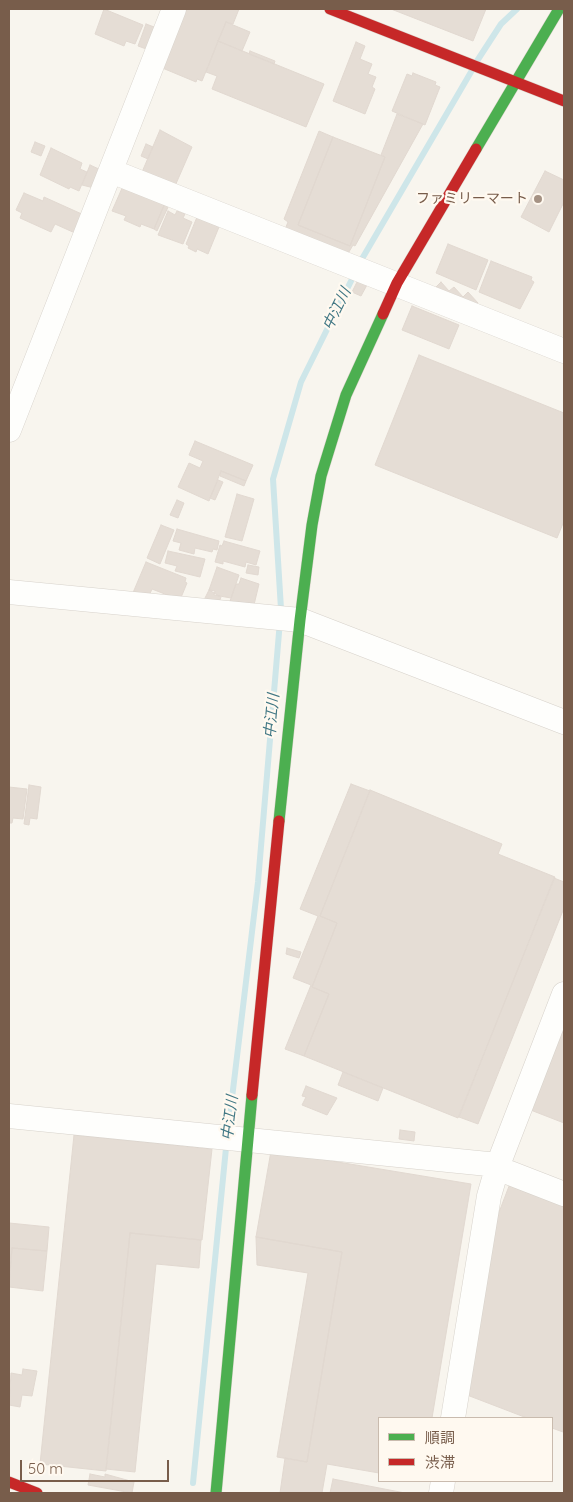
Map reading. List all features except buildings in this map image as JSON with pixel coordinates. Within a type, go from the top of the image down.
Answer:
[{"type":"street","points":[[9,430],[174,9]]},
{"type":"street","points":[[330,9],[564,101]]},
{"type":"street","points":[[216,1493],[244,1140],[297,619],[312,525],[332,437],[389,280],[516,81],[559,9]]},
{"type":"street","points":[[111,171],[564,351]]},
{"type":"street","points":[[9,592],[297,619],[564,722]]},
{"type":"street","points":[[453,1417],[489,1196],[497,1166],[564,994]]},
{"type":"street","points":[[9,1116],[497,1166],[564,1194]]},
{"type":"street","points":[[9,1482],[37,1493]]},
{"type":"waterway","name":"中江川","points":[[477,61],[501,24],[517,9]]},
{"type":"waterway","name":"中江川","points":[[359,264],[471,72]]},
{"type":"waterway","name":"中江川","points":[[193,1483],[226,1148],[258,882],[281,609],[273,479],[301,382],[355,273]]},
{"type":"traffic: fast","points":[[476,149],[559,9]]},
{"type":"traffic: fast","points":[[279,821],[300,620],[312,525],[321,476],[346,395],[383,314]]},
{"type":"traffic: fast","points":[[216,1493],[252,1095]]},
{"type":"traffic: jam","points":[[330,9],[564,101]]},
{"type":"traffic: jam","points":[[383,314],[397,283],[476,149]]},
{"type":"traffic: jam","points":[[252,1095],[279,821]]},
{"type":"traffic: jam","points":[[9,1482],[37,1493]]},
{"type":"place","name":"ファミリーマート","points":[[538,199]]}]
